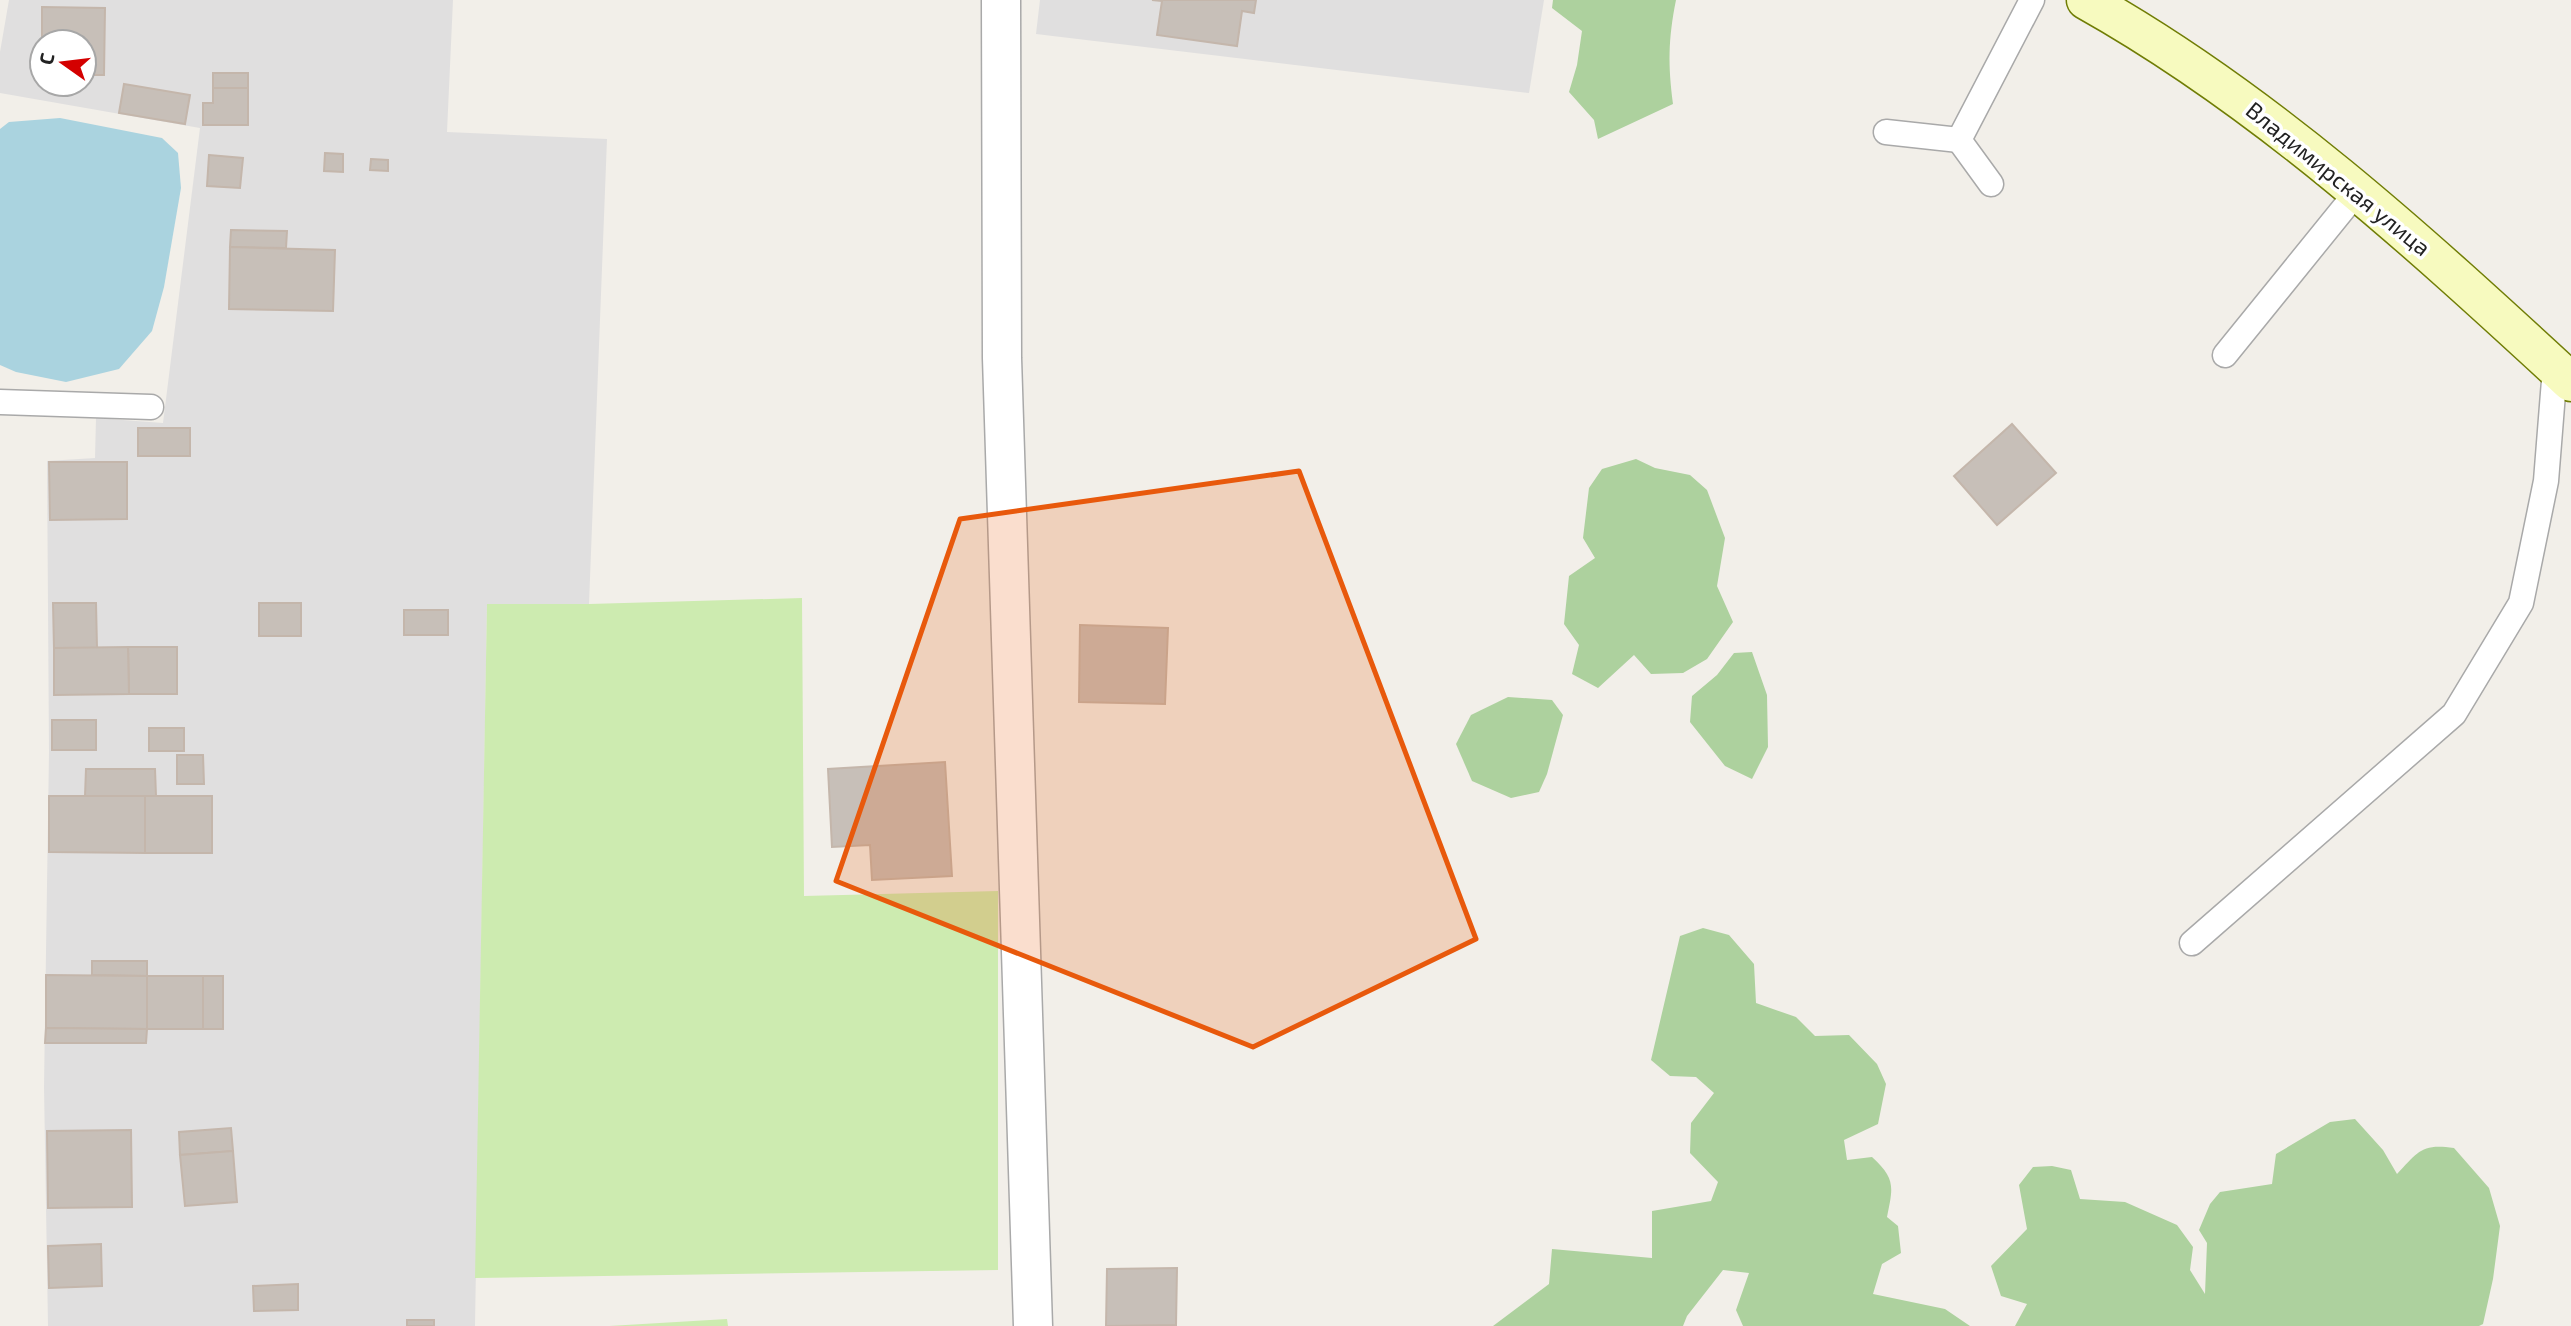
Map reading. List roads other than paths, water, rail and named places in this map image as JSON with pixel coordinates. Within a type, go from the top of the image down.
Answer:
[{"type":"street","points":[[1001,0],[1002,358],[1033,1326]]},
{"type":"street","name":"Владимирская улица","points":[[2086,0],[2141,30],[2250,107],[2417,241],[2563,375]]},
{"type":"lane","points":[[1959,140],[2032,0]]},
{"type":"lane","points":[[1886,132],[1959,140],[1991,184]]},
{"type":"lane","points":[[2225,355],[2357,192]]},
{"type":"lane","points":[[2192,943],[2454,714],[2521,603],[2546,481],[2563,375]]},
{"type":"lane","points":[[0,402],[151,407]]},
{"type":"water","points":[[60,118],[162,138],[178,153],[181,188],[164,287],[152,331],[119,369],[66,382],[16,372],[0,365],[0,129],[9,122]]}]
